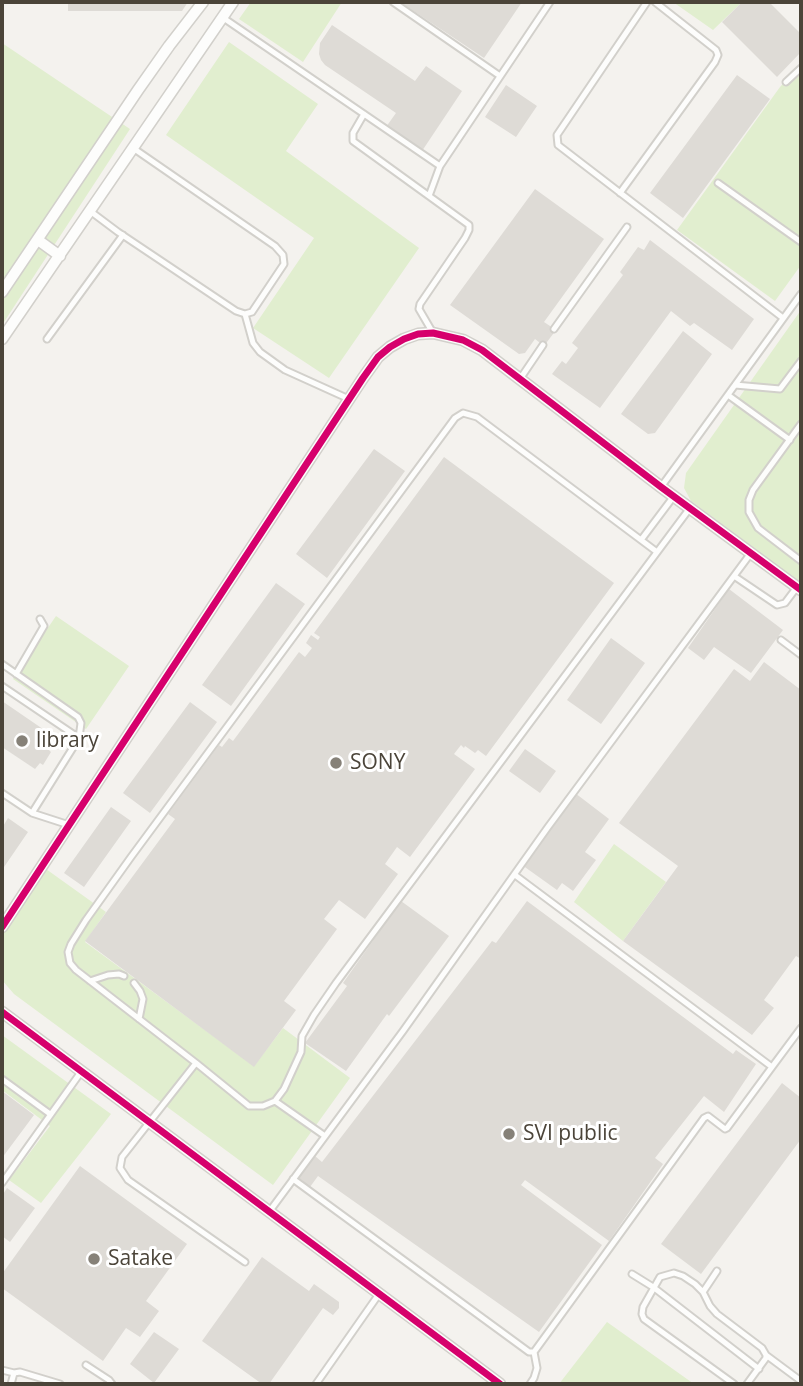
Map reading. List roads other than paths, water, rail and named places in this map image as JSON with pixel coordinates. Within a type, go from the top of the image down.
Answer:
[{"type":"street","points":[[2,292],[138,90],[203,2]]},
{"type":"street","points":[[2,339],[233,2]]},
{"type":"street","points":[[38,240],[60,256]]},
{"type":"street","points":[[2,927],[378,357],[390,347],[418,334],[433,333],[463,340],[482,349],[799,589]]},
{"type":"street","points":[[2,1012],[500,1384]]},
{"type":"lane","points":[[393,2],[500,76]]},
{"type":"lane","points":[[429,196],[440,166],[550,2]]},
{"type":"lane","points":[[647,2],[557,135],[558,145],[783,318]]},
{"type":"lane","points":[[620,193],[718,55],[716,50],[655,2]]},
{"type":"lane","points":[[222,17],[440,166]]},
{"type":"lane","points":[[786,82],[801,68]]},
{"type":"lane","points":[[364,114],[353,133],[354,141],[469,225],[469,230],[420,304],[419,309],[433,333]]},
{"type":"lane","points":[[90,211],[236,311],[245,314],[252,312],[284,264],[283,255],[275,246],[132,147]]},
{"type":"lane","points":[[718,183],[801,242]]},
{"type":"lane","points":[[554,329],[627,227]]},
{"type":"lane","points":[[47,339],[121,234]]},
{"type":"lane","points":[[661,487],[783,318],[798,302],[801,294]]},
{"type":"lane","points":[[245,314],[253,342],[260,352],[285,370],[349,399]]},
{"type":"lane","points":[[520,379],[543,345]]},
{"type":"lane","points":[[735,386],[780,389],[801,361]]},
{"type":"lane","points":[[728,395],[790,440]]},
{"type":"lane","points":[[657,552],[477,416],[463,413],[455,418],[86,920],[68,952],[70,963],[249,1106],[262,1106],[275,1101],[285,1089],[301,1052],[302,1036],[314,1015],[690,508]]},
{"type":"lane","points":[[801,424],[752,490],[749,500],[749,512],[758,528],[801,561]]},
{"type":"lane","points":[[641,540],[674,496]]},
{"type":"lane","points":[[269,1212],[751,553]]},
{"type":"lane","points":[[734,576],[777,605],[785,603],[799,589]]},
{"type":"lane","points":[[16,674],[44,626],[40,619]]},
{"type":"lane","points":[[781,640],[801,654]]},
{"type":"lane","points":[[2,664],[78,717],[81,723],[79,738],[32,813]]},
{"type":"lane","points":[[2,686],[79,738]]},
{"type":"lane","points":[[2,793],[32,813],[69,825]]},
{"type":"lane","points":[[515,875],[772,1067]]},
{"type":"lane","points":[[90,981],[108,975],[124,976]]},
{"type":"lane","points":[[134,983],[143,999],[138,1019]]},
{"type":"lane","points":[[530,1384],[537,1368],[534,1352],[704,1118],[708,1116],[727,1128],[801,1028]]},
{"type":"lane","points":[[196,1063],[122,1157],[120,1168],[128,1180],[245,1262]]},
{"type":"lane","points":[[2,1183],[81,1072]]},
{"type":"lane","points":[[2,1079],[50,1114]]},
{"type":"lane","points":[[275,1101],[325,1136]]},
{"type":"lane","points":[[293,1179],[529,1352],[534,1352]]},
{"type":"lane","points":[[703,1292],[717,1271]]},
{"type":"lane","points":[[734,1384],[644,1319],[643,1307],[660,1277],[674,1273],[695,1284],[717,1314],[801,1381]]},
{"type":"lane","points":[[632,1274],[653,1287],[759,1369]]},
{"type":"lane","points":[[316,1384],[379,1294]]},
{"type":"lane","points":[[747,1384],[766,1355]]},
{"type":"lane","points":[[86,1365],[112,1384]]},
{"type":"lane","points":[[2,1370],[20,1372],[60,1384]]},
{"type":"lane","points":[[11,1384],[14,1373]]},
{"type":"place","name":"library","points":[[22,741]]},
{"type":"place","name":"SONY","points":[[336,763]]},
{"type":"place","name":"SVI public","points":[[509,1134]]},
{"type":"place","name":"Satake","points":[[94,1259]]}]
